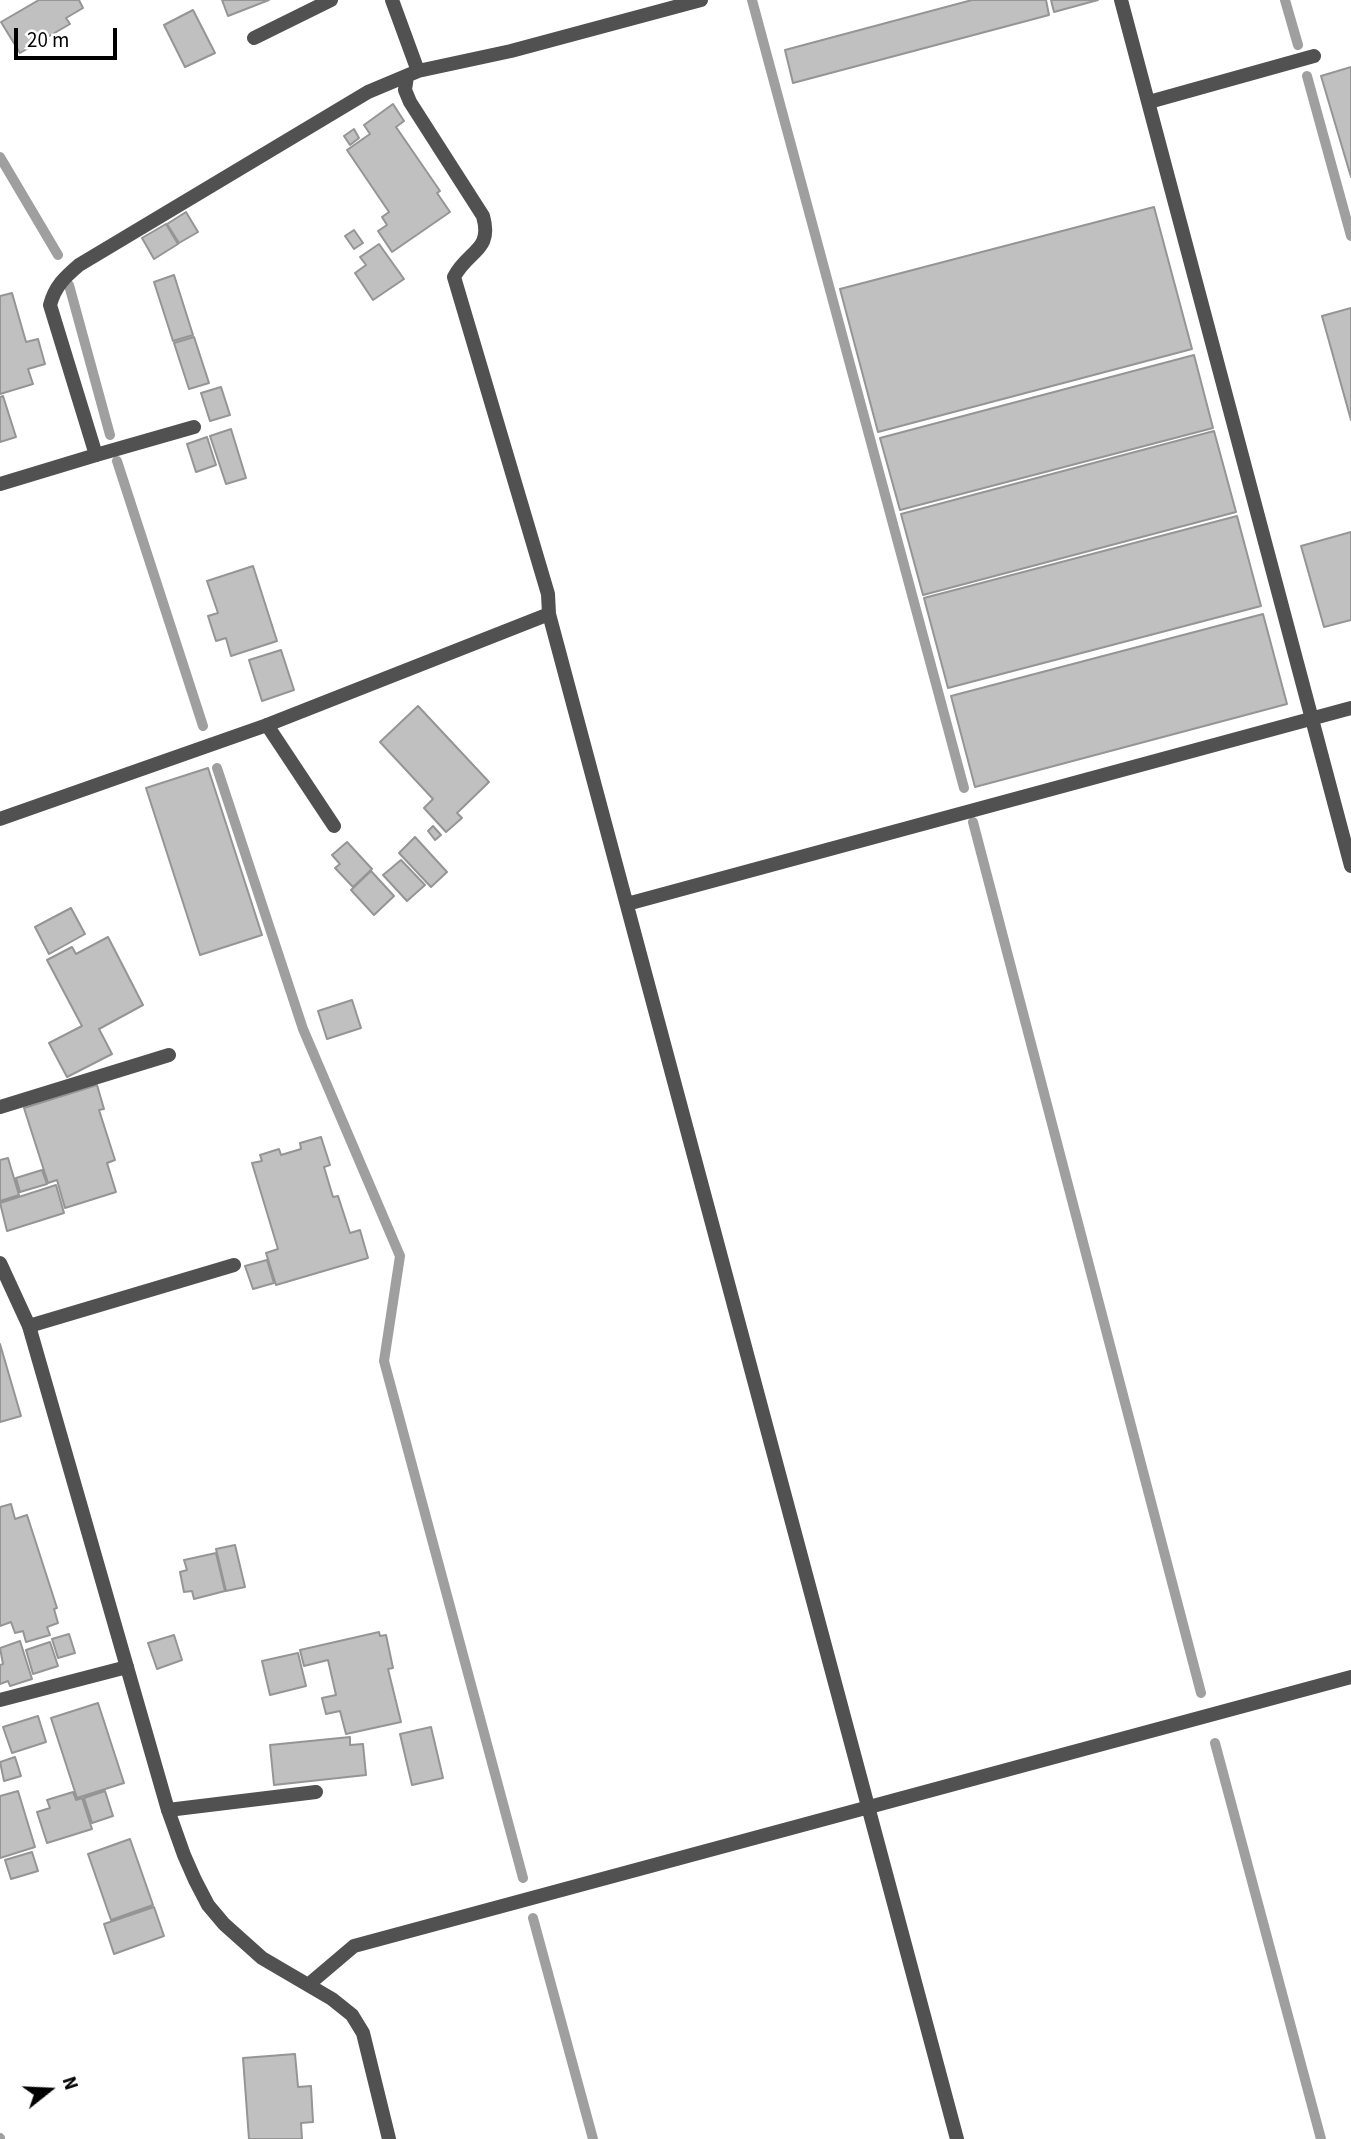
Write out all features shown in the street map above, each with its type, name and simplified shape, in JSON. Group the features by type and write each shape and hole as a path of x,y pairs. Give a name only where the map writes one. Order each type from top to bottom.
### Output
{"street":[{"path":"254,38 331,0"},
{"path":"392,0 412,73 405,90 483,216 487,231 482,245 460,266 454,277 548,594 549,614 957,2139"},
{"path":"96,455 50,305 54,291 79,265 368,92 412,73 511,51 701,0"},
{"path":"1121,0 1351,866"},
{"path":"1149,103 1314,56"},
{"path":"0,484 194,428"},
{"path":"0,819 267,725 549,614"},
{"path":"627,904 1351,708"},
{"path":"267,725 334,826"},
{"path":"0,1107 169,1055"},
{"path":"0,1263 29,1326 168,1810 195,1880 208,1905 224,1924 262,1958 352,2015 363,2033 389,2139"},
{"path":"29,1326 234,1265"},
{"path":"0,1700 127,1667"},
{"path":"308,1985 354,1946 1351,1677"},
{"path":"168,1810 316,1792"}],"building":[{"path":"39,0 79,0 83,8 66,18 70,24 20,53 1,22"},
{"path":"222,0 269,0 228,16"},
{"path":"972,0 1046,0 1049,15 793,83 785,50"},
{"path":"1051,0 1098,0 1054,12"},
{"path":"193,10 215,53 185,67 164,25"},
{"path":"1351,67 1351,177 1321,76"},
{"path":"393,104 404,121 396,127 440,191 437,193 450,212 392,252 378,231 387,225 382,217 389,212 347,150 370,134 364,125"},
{"path":"354,129 359,138 350,145 344,136"},
{"path":"1154,207 1192,349 878,432 840,289"},
{"path":"186,212 198,232 179,243 167,224"},
{"path":"166,224 178,244 154,259 142,238"},
{"path":"354,230 363,243 354,249 345,236"},
{"path":"379,244 404,279 373,300 355,273 366,265 360,257"},
{"path":"174,275 193,335 173,341 154,282"},
{"path":"12,293 26,342 38,339 45,364 28,369 33,384 0,394 0,296"},
{"path":"1351,308 1351,420 1322,316"},
{"path":"194,337 209,383 189,389 174,343"},
{"path":"1194,355 1213,428 900,510 880,438"},
{"path":"221,387 230,415 210,421 201,393"},
{"path":"3,396 16,437 0,442 0,397"},
{"path":"231,429 246,478 226,484 210,436"},
{"path":"1214,431 1236,512 923,595 901,514"},
{"path":"207,437 216,465 196,472 187,444"},
{"path":"1237,516 1261,606 948,688 924,598"},
{"path":"1351,532 1351,620 1324,627 1301,546"},
{"path":"253,566 277,641 231,656 226,638 216,641 208,616 218,613 207,581"},
{"path":"1263,614 1287,704 975,787 951,696"},
{"path":"281,650 294,690 262,701 249,660"},
{"path":"418,706 489,782 457,813 462,818 446,832 424,808 433,799 380,742"},
{"path":"208,768 262,935 200,955 146,788"},
{"path":"433,826 441,835 435,840 428,831"},
{"path":"415,837 447,872 431,887 399,853"},
{"path":"347,842 372,869 353,887 335,868 340,864 332,855"},
{"path":"401,860 425,885 407,901 383,875"},
{"path":"371,871 394,896 374,915 351,890"},
{"path":"71,908 85,934 49,954 35,927"},
{"path":"108,937 143,1005 99,1029 112,1054 67,1077 49,1043 82,1026 47,960 72,947 76,954"},
{"path":"352,1000 361,1028 327,1039 318,1011"},
{"path":"97,1085 104,1109 99,1110 115,1160 107,1163 116,1192 65,1208 57,1180 48,1183 24,1108"},
{"path":"321,1137 330,1165 324,1167 333,1197 338,1196 350,1233 360,1230 368,1258 276,1285 266,1253 278,1249 252,1163 262,1161 260,1155 279,1149 281,1155 301,1149 300,1143"},
{"path":"8,1158 19,1195 0,1201 0,1160"},
{"path":"42,1170 47,1184 20,1192 16,1178"},
{"path":"56,1185 64,1213 7,1231 0,1203"},
{"path":"267,1260 274,1283 253,1289 245,1266"},
{"path":"0,1344 21,1416 0,1422"},
{"path":"11,1504 15,1519 27,1515 57,1608 54,1609 58,1623 47,1627 50,1635 26,1642 23,1631 15,1633 11,1622 0,1626 0,1507"},
{"path":"235,1545 245,1587 226,1591 216,1549"},
{"path":"216,1553 225,1591 194,1599 192,1591 184,1592 180,1572 187,1570 184,1560"},
{"path":"379,1632 380,1636 386,1635 393,1668 388,1669 401,1722 346,1734 340,1711 326,1714 322,1698 336,1695 328,1660 304,1666 300,1650"},
{"path":"69,1634 75,1653 58,1658 52,1639"},
{"path":"174,1635 182,1660 157,1669 148,1643"},
{"path":"20,1641 32,1679 10,1686 8,1681 0,1684 0,1665 3,1664 0,1648"},
{"path":"50,1642 58,1666 33,1674 26,1650"},
{"path":"298,1653 306,1686 270,1695 262,1661"},
{"path":"98,1703 124,1783 77,1798 51,1718"},
{"path":"38,1716 46,1742 12,1753 3,1727"},
{"path":"431,1727 443,1778 412,1785 400,1734"},
{"path":"350,1737 350,1745 363,1744 366,1775 274,1785 270,1745"},
{"path":"15,1757 21,1776 4,1781 0,1762"},
{"path":"18,1791 35,1847 0,1858 0,1796"},
{"path":"105,1791 113,1816 92,1823 84,1798"},
{"path":"73,1792 76,1800 82,1798 92,1829 47,1843 37,1812 50,1808 47,1800"},
{"path":"130,1839 153,1905 111,1920 88,1854"},
{"path":"32,1852 38,1871 11,1879 5,1860"},
{"path":"154,1907 164,1936 114,1954 104,1924"},
{"path":"295,2054 298,2087 311,2086 313,2122 301,2123 302,2139 249,2139 243,2058"}],"waterway":[{"path":"752,0 964,788"},
{"path":"1285,0 1298,45"},
{"path":"1307,76 1351,236"},
{"path":"0,157 58,255"},
{"path":"69,285 110,435"},
{"path":"117,461 203,726"},
{"path":"217,768 303,1029 400,1256 384,1361 523,1878"},
{"path":"973,822 1201,1693"},
{"path":"1215,1743 1321,2139"},
{"path":"533,1918 593,2139"}]}
